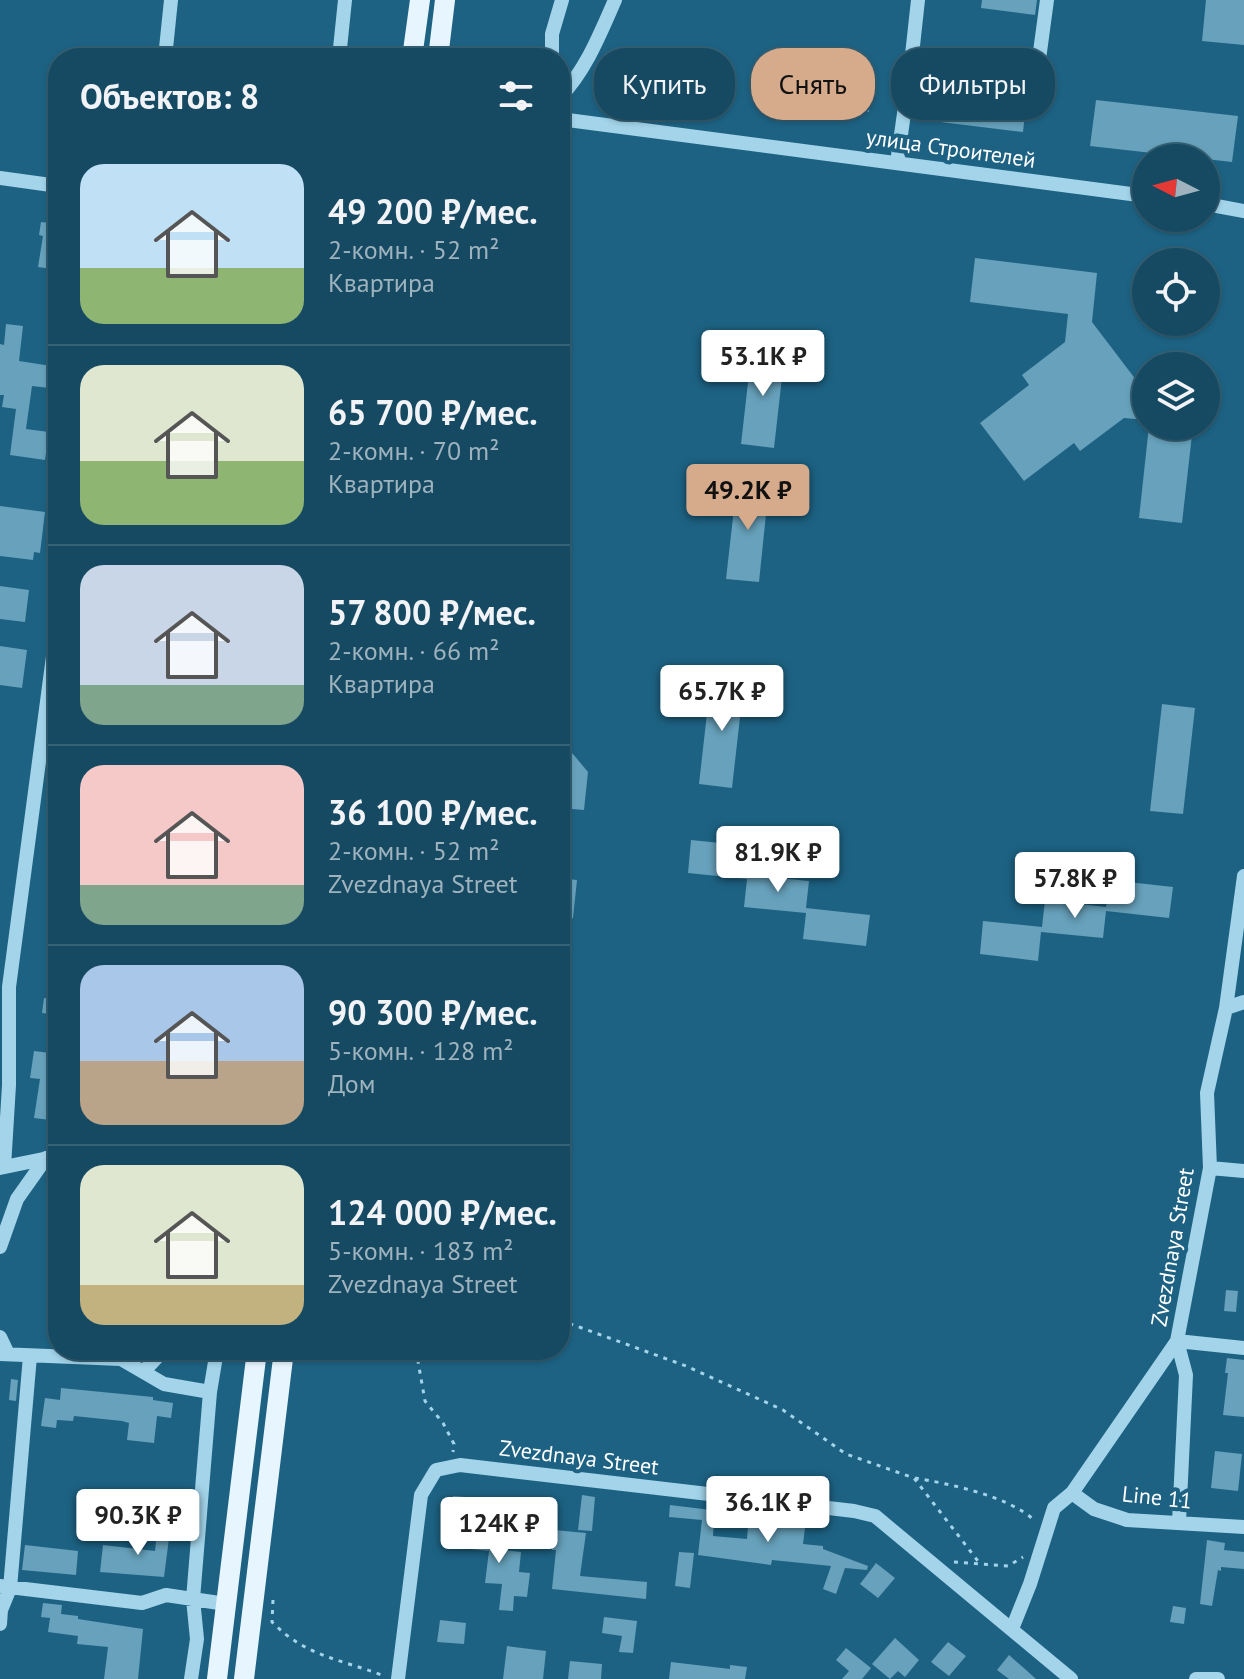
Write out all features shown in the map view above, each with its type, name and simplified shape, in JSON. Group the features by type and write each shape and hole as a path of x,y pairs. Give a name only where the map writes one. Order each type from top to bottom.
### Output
{"main road":[{"path":"413,48 420,0"},
{"path":"439,48 445,0"},
{"path":"217,1679 256,1360"},
{"path":"244,1679 283,1360"}],"street":[{"path":"166,48 171,0"},
{"path":"340,48 345,0"},
{"path":"552,48 552,34 562,0"},
{"path":"570,85 596,44 615,0"},
{"path":"913,48 918,0"},
{"path":"1041,48 1047,0"},
{"name":"улица Строителей","path":"570,120 1132,194"},
{"path":"897,163 903,120"},
{"path":"0,178 48,185"},
{"path":"1220,206 1242,210"},
{"path":"48,694 9,987 9,1085 2,1167 48,1158"},
{"name":"Zvezdnaya Street","path":"1012,1629 1054,1508 1072,1493 1177,1341 1210,1168 1207,1093 1226,1008 1244,876"},
{"path":"1226,1008 1244,1002"},
{"path":"0,1247 17,1199 48,1162"},
{"path":"1210,1168 1244,1171"},
{"path":"0,1337 4,1354 48,1357"},
{"path":"1179,1522 1186,1375 1177,1341 1244,1348"},
{"path":"0,1624 30,1356"},
{"path":"123,1360 164,1384 210,1392"},
{"path":"144,1371 154,1360"},
{"path":"191,1679 197,1639 193,1599 215,1360"},
{"name":"Zvezdnaya Street","path":"443,1469 460,1465 854,1511 875,1516 1071,1679"},
{"path":"398,1679 421,1495 443,1469"},
{"name":"Line 11","path":"1072,1493 1094,1509 1127,1520 1244,1527"},
{"path":"5,1587 142,1603 166,1595 226,1604"},
{"path":"1196,1679 1218,1679"}],"path":[{"path":"570,1324 686,1366 783,1410 846,1454 914,1478 975,1493 1023,1510 1037,1522 1049,1524"},
{"path":"418,1360 425,1401 443,1423 454,1444 443,1469"},
{"path":"914,1478 981,1565"},
{"path":"926,1557 1008,1566 1042,1547"},
{"path":"256,1577 273,1589 272,1622 289,1640 308,1651 349,1662 391,1679"}],"building":[{"path":"982,0 1037,0 1035,15 981,8"},
{"path":"1206,0 1244,0 1244,45 1202,41"},
{"path":"1096,100 1238,116 1232,162 1220,161 1220,144 1132,144 1132,151 1090,146"},
{"path":"924,120 1024,120 1023,132"},
{"path":"41,222 48,223 48,268 38,267 43,236 39,235"},
{"path":"975,258 1097,273 1092,322 1132,375 1132,419 1124,418 1080,451 1074,443 1024,481 980,423 1029,385 1022,375 1065,342 1068,314 970,302"},
{"path":"6,324 23,326 19,361 48,365 48,388 32,386 26,429 48,432 45,460 10,455 16,409 2,407 0,344 4,345"},
{"path":"752,347 785,351 774,448 741,444"},
{"path":"1147,440 1191,440 1182,523 1139,518"},
{"path":"737,482 769,485 759,582 726,579"},
{"path":"0,506 45,512 40,553 34,552 33,560 0,556"},
{"path":"0,586 29,590 25,622 0,619"},
{"path":"0,646 27,650 22,688 0,685"},
{"path":"711,678 744,682 732,788 699,784"},
{"path":"1162,704 1195,708 1183,814 1150,811"},
{"path":"570,752 588,772 584,810 570,809"},
{"path":"691,840 750,846 747,875 809,881 806,908 870,915 866,946 803,939 806,913 744,907 747,879 688,873"},
{"path":"570,879 577,880 573,918 570,921"},
{"path":"1110,880 1173,887 1169,918 1106,911 1103,938 1041,932 1038,961 980,954 983,921 1042,927 1045,900 1106,907"},
{"path":"44,998 48,999 48,1014 42,1013"},
{"path":"34,1051 48,1053 48,1120 34,1118 40,1079 30,1078"},
{"path":"1226,1290 1238,1291 1236,1312 1224,1311"},
{"path":"1227,1358 1244,1360 1244,1417 1223,1415"},
{"path":"11,1379 18,1380 16,1401 9,1400"},
{"path":"61,1388 153,1397 153,1400 173,1403 171,1418 157,1416 154,1443 127,1440 129,1423 122,1421 74,1416 73,1421 57,1420 56,1428 41,1426 45,1398 60,1400"},
{"path":"1215,1451 1242,1454 1238,1491 1211,1488"},
{"path":"582,1495 595,1497 592,1531 578,1530"},
{"path":"453,1496 465,1497 463,1518 451,1517"},
{"path":"670,1505 711,1510 713,1536 747,1539 749,1514 806,1520 803,1544 823,1546 823,1549 868,1566 867,1570 845,1568 836,1594 823,1589 831,1566 772,1560 771,1565 698,1555 702,1520 669,1517"},
{"path":"158,1522 171,1523 164,1577 100,1572 103,1545 155,1551"},
{"path":"466,1522 492,1525 489,1548 521,1552 519,1572 530,1573 527,1597 514,1596 513,1611 499,1610 502,1584 485,1583 489,1551 463,1548"},
{"path":"554,1530 586,1533 580,1576 647,1582 646,1599 552,1589 556,1550 552,1550"},
{"path":"1207,1540 1225,1543 1224,1550 1244,1552 1244,1569 1221,1567 1221,1571 1218,1570 1212,1606 1200,1604"},
{"path":"25,1545 78,1551 76,1575 22,1570"},
{"path":"679,1552 694,1553 690,1588 675,1586"},
{"path":"876,1563 895,1578 878,1598 860,1584"},
{"path":"43,1603 62,1605 61,1614 78,1616 78,1619 143,1629 138,1679 104,1679 108,1647 77,1644 78,1636 48,1632 50,1618 41,1617"},
{"path":"1173,1606 1186,1608 1184,1624 1170,1622"},
{"path":"604,1617 637,1621 633,1653 619,1652 622,1636 602,1633"},
{"path":"440,1620 466,1623 464,1644 437,1642"},
{"path":"895,1638 919,1660 905,1677 898,1671 890,1679 872,1664"},
{"path":"948,1642 966,1656 949,1676 931,1662"},
{"path":"507,1646 546,1651 543,1679 503,1679"},
{"path":"846,1648 871,1668 862,1679 842,1679 849,1671 836,1660"},
{"path":"1009,1655 1036,1679 1009,1679 997,1670"},
{"path":"570,1661 602,1664 601,1679 568,1679"},
{"path":"671,1662 730,1669 730,1665 747,1667 745,1679 669,1679"}]}
